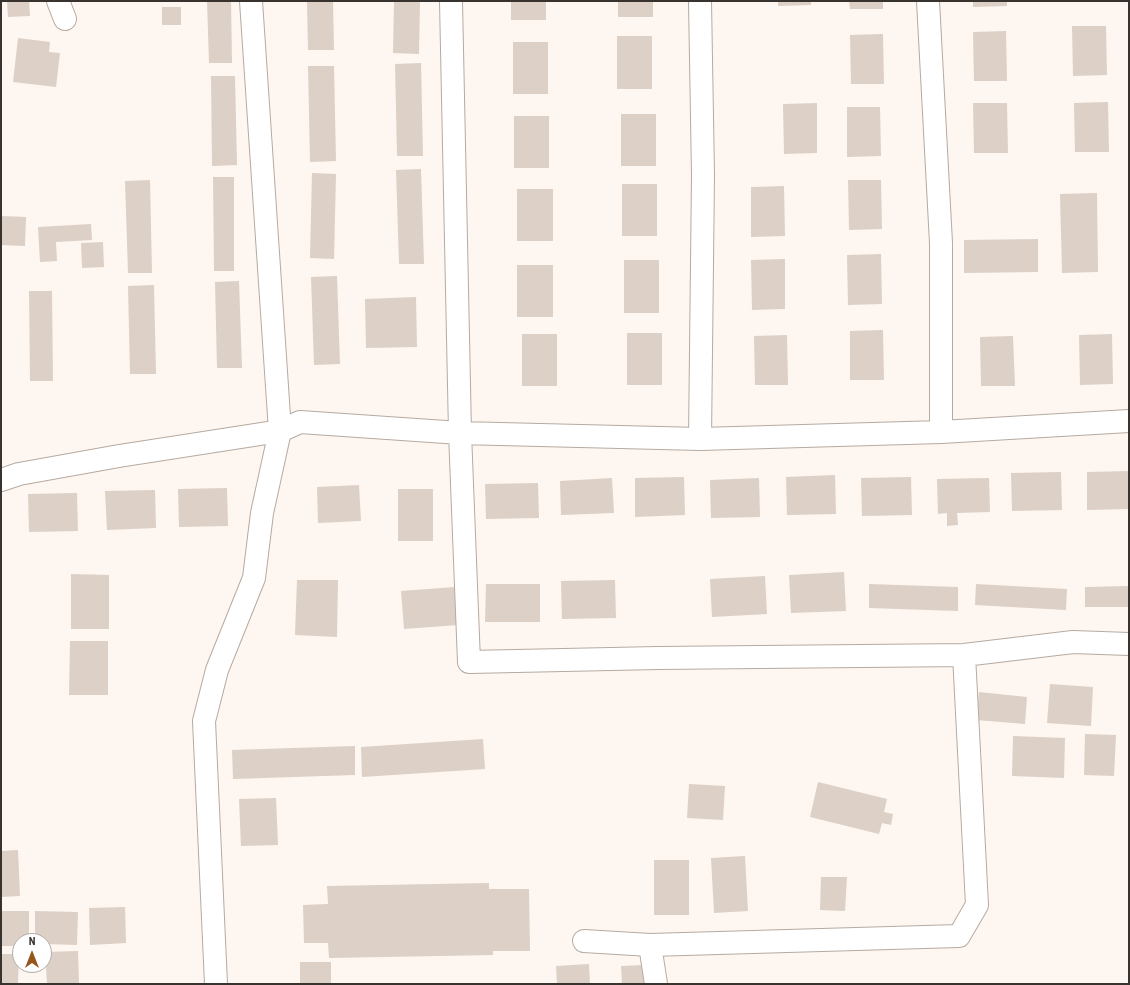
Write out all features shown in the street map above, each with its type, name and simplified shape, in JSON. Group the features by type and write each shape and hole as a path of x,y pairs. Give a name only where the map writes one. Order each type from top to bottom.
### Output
{"street":[{"path":"216,984 204,721 217,670 254,578 262,513 280,431 251,1"},
{"path":"451,1 460,433 469,662 650,658 964,655 1073,642 1129,644"},
{"path":"700,1 703,175 700,439"},
{"path":"928,1 942,243 941,432"},
{"path":"1,480 19,474 120,456 280,431 300,422 460,433 700,439 941,432 1129,421"},
{"path":"584,941 650,945 959,936 976,905 964,655"},
{"path":"650,945 656,984"}],"building":[{"path":"7,1 29,1 30,16 8,17"},
{"path":"207,1 231,1 232,63 209,63"},
{"path":"307,1 333,1 334,50 308,50"},
{"path":"394,1 420,1 419,54 393,53"},
{"path":"511,1 546,1 546,20 511,20"},
{"path":"618,1 653,1 653,17 618,17"},
{"path":"778,1 811,1 811,5 778,6"},
{"path":"849,1 883,1 883,9 850,9"},
{"path":"973,1 1007,1 1007,6 973,7"},
{"path":"162,7 181,7 181,25 162,25"},
{"path":"1072,26 1106,26 1107,75 1073,76"},
{"path":"1006,31 1007,81 974,81 973,32"},
{"path":"883,34 884,84 851,84 850,35"},
{"path":"617,36 652,36 652,89 617,89"},
{"path":"18,38 50,42 49,52 60,53 56,87 13,82"},
{"path":"513,42 548,42 548,94 513,94"},
{"path":"421,63 423,156 397,156 395,64"},
{"path":"308,66 334,66 336,161 310,162"},
{"path":"211,76 235,76 237,165 212,166"},
{"path":"1108,102 1109,152 1075,152 1074,103"},
{"path":"817,103 817,153 784,154 783,104"},
{"path":"973,103 1007,103 1008,153 974,153"},
{"path":"847,107 880,107 881,156 847,157"},
{"path":"621,114 656,114 656,166 621,166"},
{"path":"514,116 549,116 549,168 514,168"},
{"path":"421,169 424,264 399,264 396,170"},
{"path":"312,173 336,174 334,259 310,258"},
{"path":"213,177 234,177 234,271 214,271"},
{"path":"150,180 152,273 128,273 125,181"},
{"path":"848,180 881,180 882,229 849,230"},
{"path":"622,184 657,184 657,236 622,236"},
{"path":"784,186 785,236 751,237 751,187"},
{"path":"517,189 553,189 553,241 517,241"},
{"path":"1097,193 1098,272 1062,273 1060,194"},
{"path":"1,216 26,217 25,246 1,245"},
{"path":"91,224 92,240 56,242 57,261 40,262 38,227"},
{"path":"1038,239 1038,272 964,273 964,240"},
{"path":"103,242 104,267 82,268 81,243"},
{"path":"881,254 882,304 848,305 847,255"},
{"path":"785,259 785,309 752,310 751,260"},
{"path":"624,260 659,260 659,313 624,313"},
{"path":"517,265 553,265 553,317 517,317"},
{"path":"337,276 340,364 314,365 311,277"},
{"path":"239,281 242,368 217,368 215,282"},
{"path":"154,285 156,374 130,374 128,286"},
{"path":"29,291 52,291 53,381 30,381"},
{"path":"416,297 417,347 366,348 365,299"},
{"path":"883,330 884,380 850,380 850,331"},
{"path":"627,333 662,333 662,385 627,385"},
{"path":"522,334 557,334 557,386 522,386"},
{"path":"1112,334 1113,384 1080,385 1079,335"},
{"path":"787,335 788,385 755,385 754,336"},
{"path":"1013,336 1015,386 981,386 980,337"},
{"path":"1129,471 1129,509 1087,510 1087,472"},
{"path":"1061,472 1062,510 1012,511 1011,473"},
{"path":"835,475 836,514 787,515 786,477"},
{"path":"684,477 685,515 635,517 635,478"},
{"path":"911,477 912,515 862,516 861,478"},
{"path":"612,478 614,513 561,515 560,481"},
{"path":"759,478 760,517 711,518 710,480"},
{"path":"989,478 990,512 957,513 958,525 947,526 947,513 938,514 937,479"},
{"path":"538,483 539,518 486,519 485,484"},
{"path":"359,485 361,521 318,523 317,487"},
{"path":"227,488 228,526 179,527 178,489"},
{"path":"398,489 433,489 433,541 398,541"},
{"path":"155,490 156,528 107,530 105,491"},
{"path":"77,493 78,531 29,532 28,494"},
{"path":"844,572 846,611 791,613 789,575"},
{"path":"71,574 109,575 109,629 71,629"},
{"path":"765,576 767,614 712,617 710,579"},
{"path":"297,580 338,580 337,637 295,635"},
{"path":"615,580 616,618 562,619 561,581"},
{"path":"486,584 540,584 540,622 485,622"},
{"path":"869,584 958,587 958,611 869,608"},
{"path":"976,584 1067,589 1066,610 975,605"},
{"path":"1129,586 1129,607 1085,607 1085,587"},
{"path":"455,587 458,625 404,629 401,591"},
{"path":"70,641 108,641 108,695 69,695"},
{"path":"1050,684 1093,687 1091,726 1047,723"},
{"path":"979,692 1027,697 1025,724 976,720"},
{"path":"1085,734 1116,735 1114,776 1084,775"},
{"path":"1013,736 1065,738 1064,778 1012,776"},
{"path":"483,739 485,769 362,777 361,747"},
{"path":"355,746 355,775 233,779 232,750"},
{"path":"818,782 887,799 884,812 893,814 891,825 882,823 879,834 810,817"},
{"path":"689,784 725,786 723,820 687,818"},
{"path":"276,798 278,845 241,846 239,799"},
{"path":"18,850 20,896 1,897 1,851"},
{"path":"745,856 748,911 714,913 711,858"},
{"path":"654,860 689,860 689,915 654,915"},
{"path":"821,877 847,877 845,911 820,910"},
{"path":"489,883 489,889 529,889 530,951 493,951 493,955 329,958 328,943 304,943 303,905 328,904 327,886"},
{"path":"125,907 126,943 90,945 89,908"},
{"path":"1,911 29,911 29,933 12,933 12,946 1,946"},
{"path":"35,911 78,912 77,945 52,944 52,933 35,933"},
{"path":"78,951 79,984 47,984 46,973 52,973 52,952"},
{"path":"1,954 12,954 12,973 18,973 18,984 1,984"},
{"path":"300,962 331,962 331,984 300,984"},
{"path":"589,964 590,984 557,984 556,966"},
{"path":"643,965 644,984 622,984 621,966"}]}
